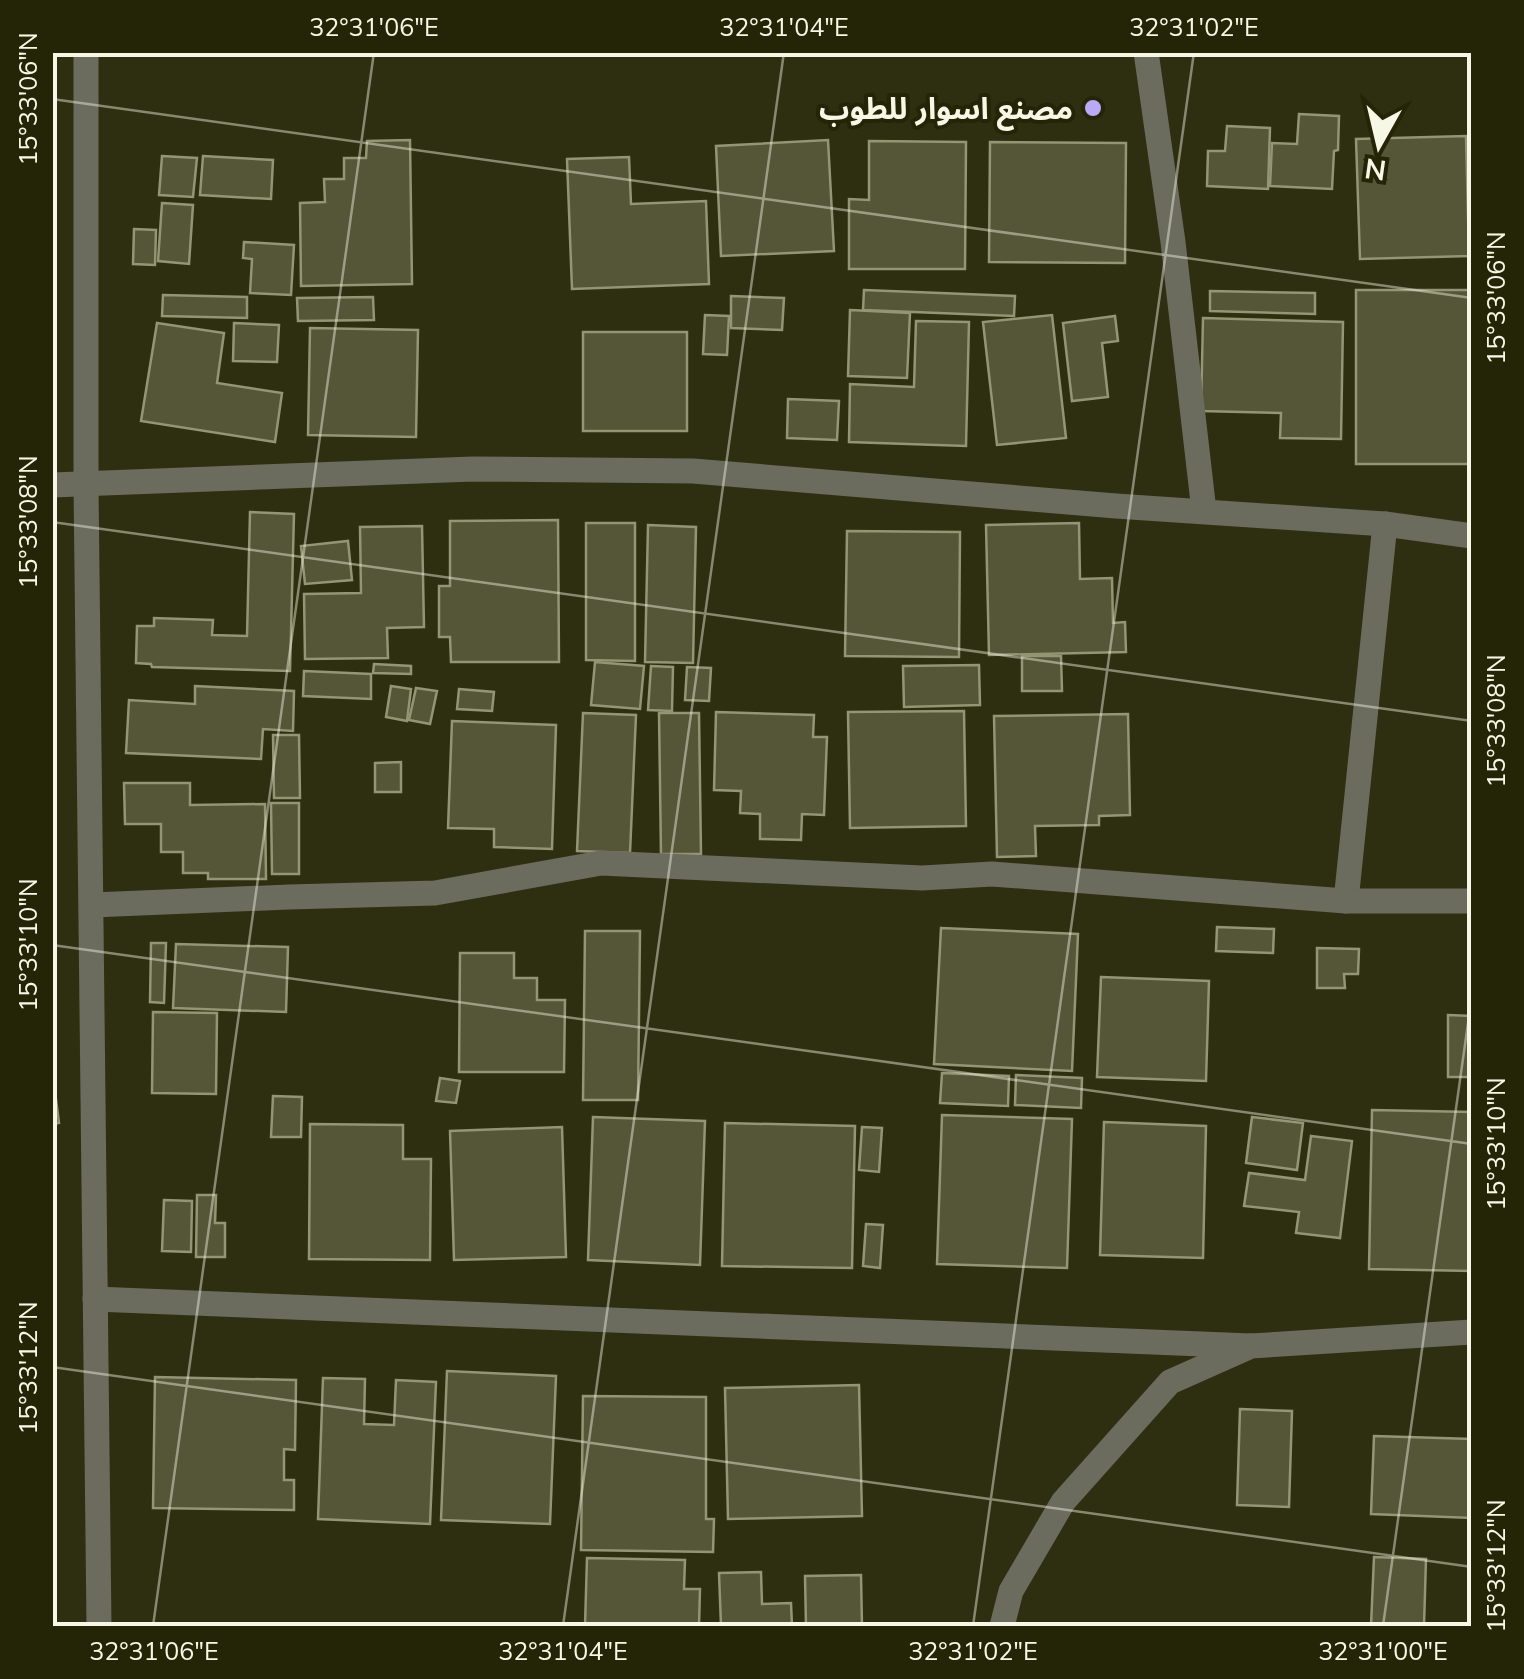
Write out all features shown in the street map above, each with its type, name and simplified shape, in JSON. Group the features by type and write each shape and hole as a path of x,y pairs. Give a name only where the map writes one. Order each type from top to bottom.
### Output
{"street":[{"path":"86,52 86,484 99,1626"},
{"path":"1146,52 1174,242 1204,511"},
{"path":"52,485 473,469 693,471 1385,524 1472,536"},
{"path":"1346,901 1385,524"},
{"path":"92,905 435,894 601,863 922,878 992,874 1346,901 1472,901"},
{"path":"96,1299 1252,1346 1472,1332"},
{"path":"1002,1626 1011,1591 1063,1502 1086,1476 1170,1382 1252,1346"}],"building":[{"path":"1299,114 1339,116 1332,189 1270,186 1272,143 1297,144"},
{"path":"1227,126 1270,128 1268,189 1207,186 1208,151 1225,151"},
{"path":"1466,136 1469,256 1360,259 1356,139"},
{"path":"410,140 412,284 301,286 300,203 325,202 324,179 344,179 344,158 366,158 367,141"},
{"path":"828,140 834,251 721,256 716,146"},
{"path":"869,141 966,142 965,269 849,269 849,199 869,200"},
{"path":"990,142 1126,143 1125,263 989,262"},
{"path":"162,156 197,158 193,197 159,195"},
{"path":"203,156 273,160 271,199 200,195"},
{"path":"629,157 631,204 706,201 709,284 572,289 567,159"},
{"path":"162,203 193,205 189,264 158,261"},
{"path":"134,229 156,230 155,265 133,264"},
{"path":"244,242 294,245 291,295 250,293 252,259 243,258"},
{"path":"864,290 1015,296 1014,316 863,310"},
{"path":"1356,290 1472,290 1472,464 1356,464"},
{"path":"1210,291 1315,293 1315,314 1210,311"},
{"path":"163,295 247,297 247,318 162,316"},
{"path":"731,296 784,298 782,330 731,328"},
{"path":"373,297 374,320 298,321 297,298"},
{"path":"850,310 910,313 907,378 848,376"},
{"path":"705,315 729,316 727,355 703,354"},
{"path":"1052,315 1066,438 997,445 983,322"},
{"path":"1115,316 1118,341 1102,343 1108,397 1072,401 1063,323"},
{"path":"1203,318 1343,322 1341,439 1280,438 1281,413 1201,411"},
{"path":"916,321 969,322 966,446 849,442 850,384 914,387"},
{"path":"157,323 224,333 217,383 282,393 275,442 141,421"},
{"path":"234,323 279,325 277,362 233,361"},
{"path":"310,328 418,330 416,437 308,435"},
{"path":"583,332 687,332 687,431 583,431"},
{"path":"788,399 839,401 837,440 787,438"},
{"path":"250,512 294,514 290,671 152,667 136,663 137,626 154,626 154,618 213,620 212,635 247,636"},
{"path":"558,520 559,662 451,662 450,637 439,637 439,586 450,586 450,521"},
{"path":"586,523 635,523 635,661 586,660"},
{"path":"1079,523 1080,579 1112,578 1113,623 1125,622 1126,652 989,655 986,525"},
{"path":"648,525 696,527 693,663 645,662"},
{"path":"422,526 424,627 387,628 388,658 305,659 304,594 361,593 360,527"},
{"path":"847,531 960,532 959,657 845,656"},
{"path":"348,541 352,580 305,584 301,546"},
{"path":"1022,656 1061,656 1062,691 1022,691"},
{"path":"595,662 644,666 640,709 591,705"},
{"path":"374,664 411,666 411,674 373,673"},
{"path":"979,665 980,705 904,707 903,666"},
{"path":"651,666 673,667 672,711 648,710"},
{"path":"687,667 711,668 709,701 685,700"},
{"path":"304,671 371,674 371,699 303,696"},
{"path":"195,686 294,691 293,731 263,729 261,759 126,753 129,700 195,704"},
{"path":"391,686 411,689 407,721 386,717"},
{"path":"416,688 437,691 430,724 409,720"},
{"path":"459,689 494,692 492,711 457,709"},
{"path":"964,711 966,826 850,828 848,712"},
{"path":"716,712 814,715 813,737 827,737 824,815 802,814 801,840 760,839 760,814 740,813 741,791 714,790"},
{"path":"583,713 636,715 630,853 577,851"},
{"path":"659,713 699,713 701,854 661,854"},
{"path":"1128,714 1130,815 1099,816 1099,825 1035,826 1036,856 997,857 994,716"},
{"path":"452,721 556,725 552,849 494,847 494,829 448,828"},
{"path":"273,735 299,735 300,798 274,798"},
{"path":"401,762 401,792 375,792 375,763"},
{"path":"124,783 190,783 190,805 265,804 266,879 208,879 208,873 183,873 183,852 161,852 161,824 125,824"},
{"path":"271,803 299,803 299,874 272,874"},
{"path":"1217,927 1274,929 1273,953 1216,951"},
{"path":"941,928 1078,934 1072,1071 934,1064"},
{"path":"585,931 640,931 638,1100 583,1100"},
{"path":"151,943 166,943 164,1003 150,1002"},
{"path":"176,944 288,947 286,1012 173,1008"},
{"path":"1317,948 1359,949 1358,974 1344,974 1345,988 1317,988"},
{"path":"460,953 514,953 514,978 537,978 537,1000 565,1000 564,1072 459,1072"},
{"path":"1101,977 1209,981 1206,1081 1097,1077"},
{"path":"153,1012 217,1013 216,1094 152,1093"},
{"path":"1448,1015 1472,1016 1472,1077 1448,1077"},
{"path":"52,1068 59,1123 52,1124"},
{"path":"942,1073 1009,1076 1008,1106 940,1103"},
{"path":"1016,1075 1082,1078 1081,1108 1015,1105"},
{"path":"440,1078 460,1081 456,1103 436,1101"},
{"path":"273,1096 302,1097 301,1137 271,1137"},
{"path":"1372,1110 1472,1112 1472,1271 1369,1269"},
{"path":"942,1115 1072,1119 1067,1268 937,1264"},
{"path":"593,1117 705,1121 700,1265 588,1260"},
{"path":"1252,1117 1303,1123 1297,1170 1246,1163"},
{"path":"1104,1122 1206,1126 1203,1258 1100,1255"},
{"path":"725,1123 855,1126 852,1268 722,1266"},
{"path":"310,1124 403,1125 403,1159 431,1159 430,1260 309,1259"},
{"path":"562,1127 566,1257 454,1260 450,1131"},
{"path":"862,1127 882,1128 879,1172 859,1170"},
{"path":"1311,1136 1352,1141 1340,1238 1296,1233 1299,1212 1244,1206 1249,1173 1305,1180"},
{"path":"197,1195 216,1195 215,1223 225,1223 225,1257 196,1257"},
{"path":"164,1200 192,1201 191,1252 162,1251"},
{"path":"866,1224 883,1225 880,1268 863,1266"},
{"path":"447,1371 556,1376 550,1524 441,1520"},
{"path":"155,1377 296,1380 295,1450 284,1449 284,1480 294,1480 294,1510 153,1508"},
{"path":"323,1378 365,1379 364,1424 394,1425 396,1380 436,1382 430,1524 318,1519"},
{"path":"859,1385 862,1516 728,1519 725,1388"},
{"path":"583,1396 706,1397 706,1519 714,1519 713,1552 581,1550"},
{"path":"1240,1409 1292,1411 1289,1507 1237,1505"},
{"path":"1374,1436 1472,1439 1472,1518 1371,1514"},
{"path":"1374,1557 1426,1559 1424,1626 1371,1626"},
{"path":"587,1558 685,1560 684,1589 700,1589 699,1626 585,1626"},
{"path":"761,1572 762,1604 791,1603 792,1626 721,1626 719,1573"},
{"path":"861,1575 862,1626 806,1626 805,1576"}],"place":[{"name":"مصنع اسوار للطوب","path":"1093,108"}]}
